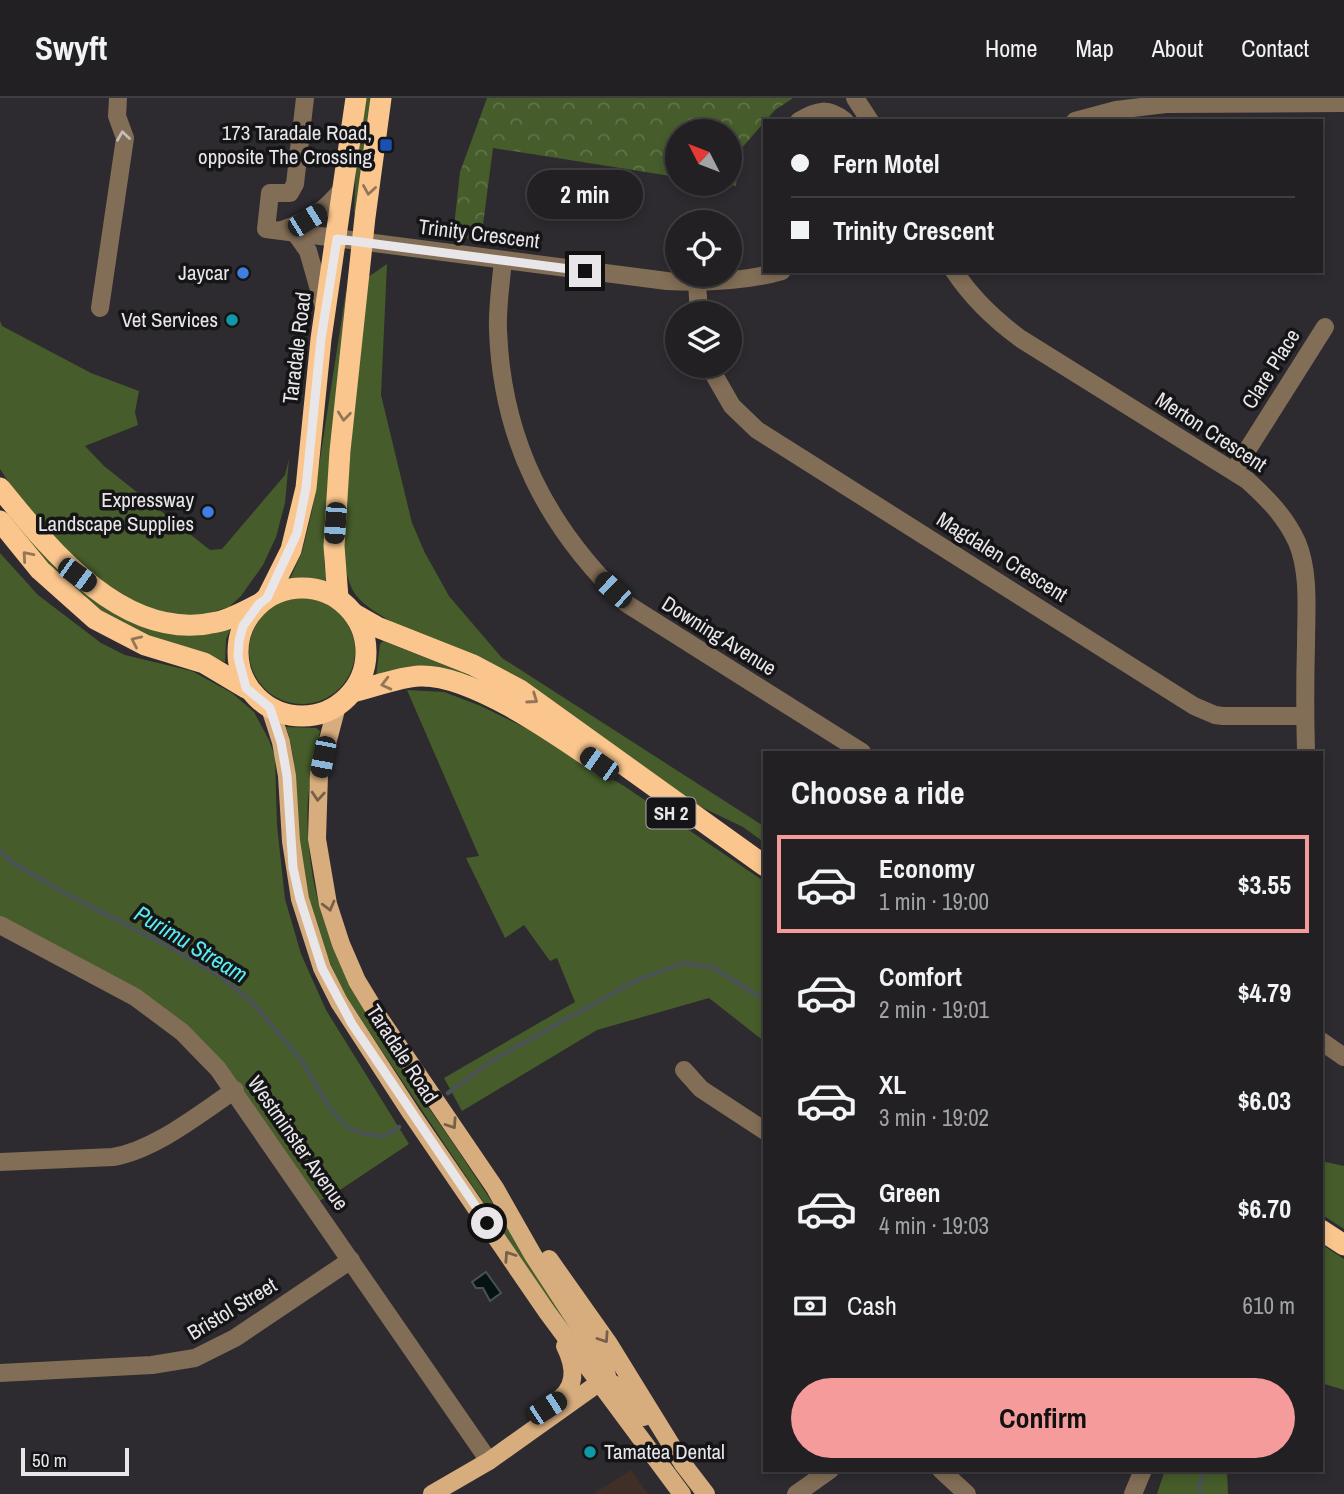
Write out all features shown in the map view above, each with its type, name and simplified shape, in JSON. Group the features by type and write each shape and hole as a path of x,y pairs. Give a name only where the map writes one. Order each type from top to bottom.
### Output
{"highway":[{"name":"Taradale Road","path":"263,601 291,550 302,508 325,314 356,98"},
{"path":"338,598 334,546 340,451 381,98"},
{"name":"SH 2","path":"0,488 70,569 125,607 161,621 197,625 235,617 290,589 317,589 338,598 354,614 377,627 473,665 520,690 763,865"},
{"name":"SH 2","path":"0,521 40,570 95,619 145,645 204,663 246,688 270,708 304,716 325,712 345,699 420,676 452,681 484,694 578,749 763,876"},
{"path":"246,688 238,657 239,641 243,626 263,601"},
{"path":"345,699 361,678 366,663 363,631 354,614"},
{"path":"1323,1231 1344,1245"},
{"path":"1323,1241 1344,1255"}],"main road":[{"name":"Taradale Road","path":"345,699 321,766 317,816 319,858 337,934 357,981 380,1019 505,1204 533,1255 604,1364 605,1384"},
{"name":"Taradale Road","path":"270,708 285,765 290,841 300,899 322,968 352,1024 548,1312 605,1384 682,1494"},
{"name":"Taradale Road","path":"505,1204 521,1221 596,1325 683,1464"},
{"path":"513,1445 527,1424 562,1399 573,1382 572,1361 548,1312"},
{"name":"Taradale Road","path":"605,1384 622,1391 706,1494"},
{"path":"432,1494 535,1430 557,1425 605,1384"}],"street":[{"path":"100,309 125,138 117,116 118,98"},
{"path":"305,98 293,190 284,195 270,193 266,229 287,232 309,251 325,314"},
{"path":"855,98 869,119"},
{"path":"1082,119 1116,110 1166,104 1336,101"},
{"path":"802,119 815,111 823,110 831,111 842,119"},
{"path":"287,232 324,210 343,188"},
{"name":"Trinity Crescent","path":"287,232 665,281"},
{"name":"Downing Avenue","path":"503,260 498,327 505,394 526,466 548,509 571,544 598,577 627,604 860,751"},
{"name":"Trinity Crescent","path":"742,280 773,273"},
{"name":"Merton Crescent","path":"955,273 987,312 1021,340 1234,471 1273,503 1297,542 1303,562 1306,611 1306,751"},
{"name":"Clare Place","path":"1234,471 1325,327"},
{"name":"Magdalen Crescent","path":"716,378 733,406 757,430 1194,706 1215,715 1305,716"},
{"name":"Westminster Avenue","path":"0,925 36,946 99,976 146,1005 199,1048 234,1090 489,1461"},
{"path":"1323,1042 1344,1057"},
{"path":"684,1070 701,1088 763,1130"},
{"path":"0,1162 131,1154 148,1146 234,1090"},
{"path":"0,1150 31,1160"},
{"name":"Bristol Street","path":"0,1373 152,1365 195,1359 235,1338 351,1260"},
{"path":"796,1494 828,1472"},
{"path":"943,1472 967,1494"},
{"path":"1133,1494 1142,1472"}],"shaded area":[{"path":"486,1272 501,1293 490,1301 483,1288 476,1288 472,1282"},
{"path":"631,1470 648,1494 593,1494"}],"green space":[{"path":"365,98 372,98 358,214 354,213 356,165"},
{"path":"487,98 793,98 767,119 763,119 763,124 742,148 742,119 665,119 665,175 493,148 481,240 453,236 460,172"},
{"path":"387,264 381,395 412,523 449,596 502,658 763,826 763,842 743,827 695,804 390,621 367,606 354,592 347,575 343,548 364,280"},
{"path":"346,291 350,291 328,495 324,562 327,582 290,579 302,552 312,511"},
{"path":"0,321 2,326 91,373 139,391 135,412 138,425 85,446 104,466 210,550 222,549 285,475 289,459 285,503 276,537 263,565 241,596 229,607 206,614 166,616 134,601 107,585 63,551 26,508 0,469"},
{"path":"0,498 52,561 189,634 212,634 232,626 226,639 225,662 149,637 96,608 76,593 42,558"},
{"path":"0,553 38,595 101,643 125,655 192,671 232,693 254,712 269,740 275,757 277,825 285,899 301,954 326,1010 409,1144 340,1190 313,1204 187,1033 0,921"},
{"path":"302,598 322,602 339,614 351,631 355,651 351,671 339,688 322,700 302,704 282,700 265,688 253,671 249,651 253,631 265,614 282,602"},
{"path":"383,641 493,684 376,677 380,644"},
{"path":"407,690 444,692 481,706 532,731 624,786 763,881 763,1040 709,998 597,1030 462,1111 444,1078 575,1002 557,958 550,961 524,925 505,938 466,858 479,856"},
{"path":"286,727 316,728 320,731 308,795 307,819 313,878 322,916 352,987 391,1053 457,1149 592,1359 589,1360 344,994 327,956 308,896 297,834 293,753"},
{"path":"1323,1161 1344,1166 1344,1229 1323,1215"},
{"path":"1323,1245 1344,1259 1344,1390 1323,1384"},
{"path":"1164,1472 1227,1472 1228,1494 1157,1494"}],"waterway":[{"name":"Purimu Stream","path":"0,851 12,862 59,890 179,952 223,978 251,1001 302,1061 329,1107 346,1126 365,1134 384,1136 399,1127"},
{"name":"Purimu Stream","path":"448,1093 493,1060 633,982 682,963 712,967 763,999"},
{"name":"Purimu Stream","path":"1201,1494 1199,1485 1204,1472"}],"place":[{"name":"173 Taradale Road, opposite The Crossing","path":"386,145"},
{"name":"Jaycar","path":"243,273"},
{"name":"Vet Services","path":"232,320"},
{"name":"Expressway Landscape Supplies","path":"208,512"},
{"name":"Tamatea Dental","path":"590,1452"}],"route":[{"path":"487,1223 352,1024 322,968 293,868 287,776 281,742 270,708 246,688 238,657 239,641 243,626 252,612 267,598 280,574 297,533 306,488 321,339 337,239 585,271"}]}
